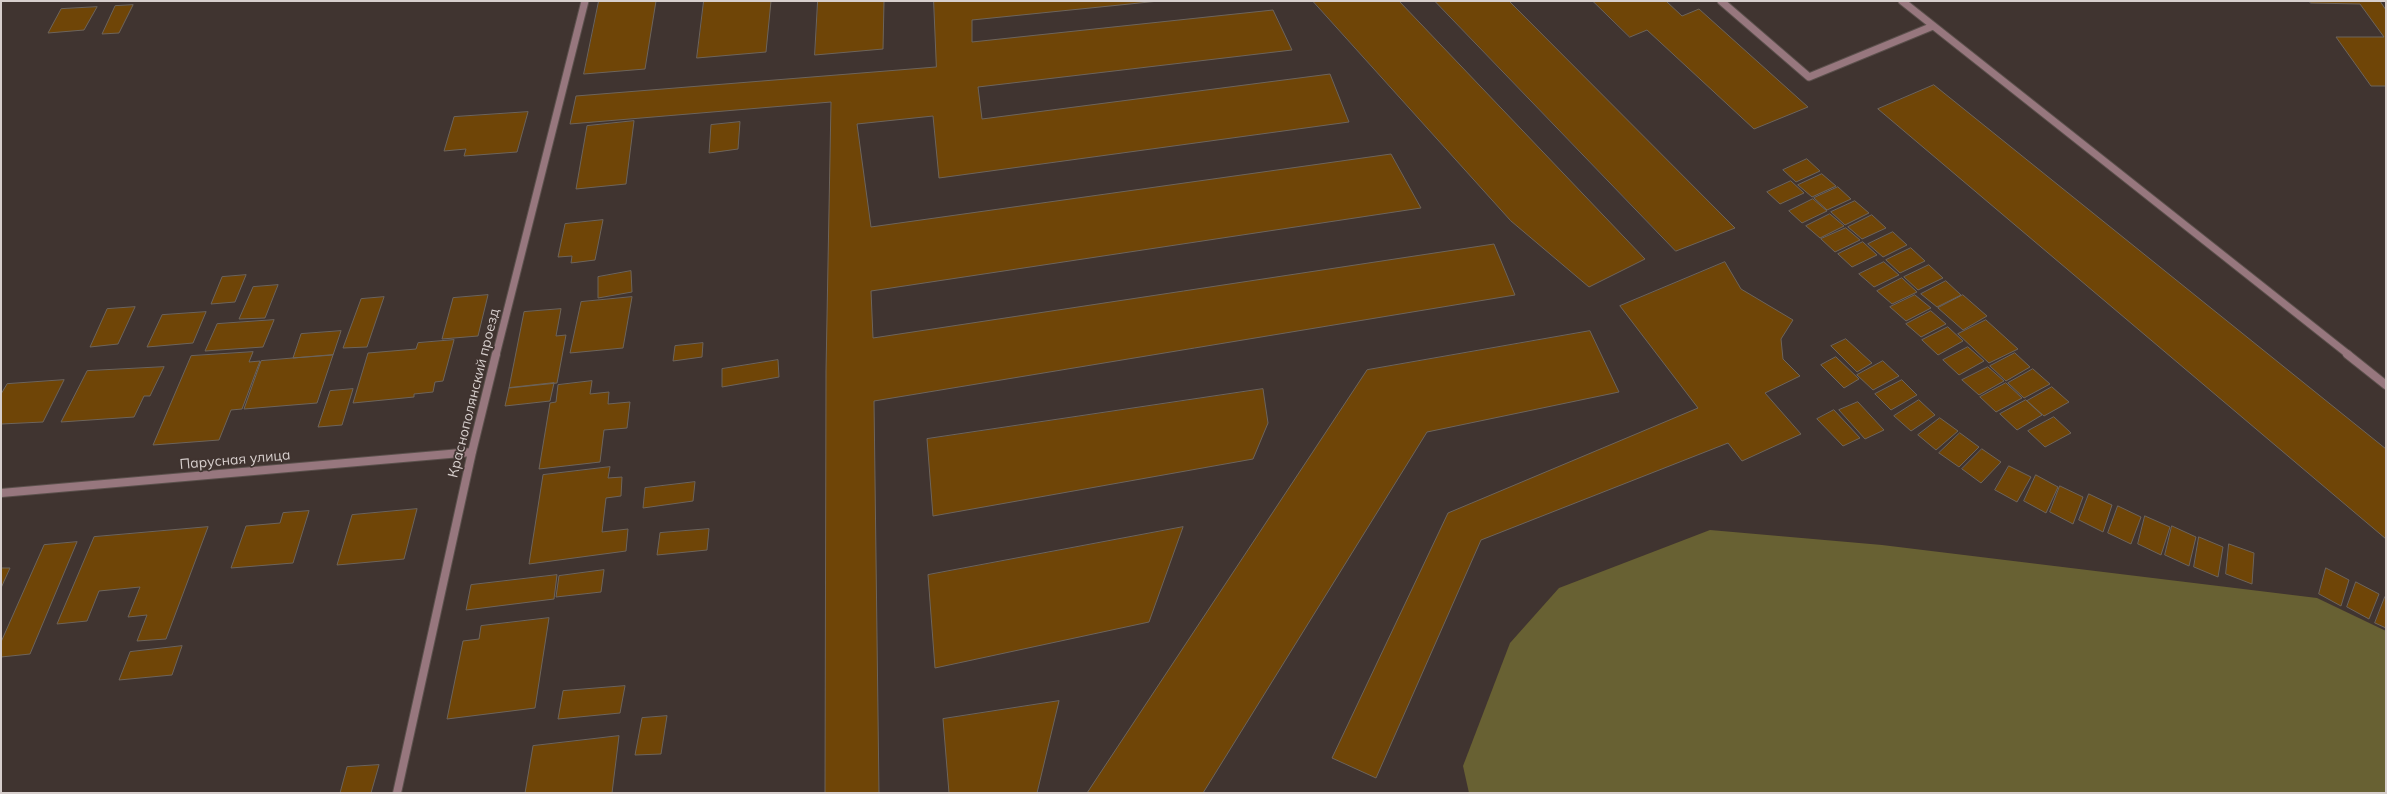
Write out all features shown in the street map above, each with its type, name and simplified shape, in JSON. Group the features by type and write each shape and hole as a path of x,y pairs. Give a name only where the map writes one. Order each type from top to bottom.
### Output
{"street":[{"name":"Краснополянский проезд","path":"397,793 472,452 585,1"},
{"path":"1720,1 1809,77 1933,26"},
{"path":"1902,1 2386,385"},
{"name":"Парусная улица","path":"1,493 472,452"}],"shaded area":[{"path":"1710,530 1882,545 2317,598 2386,631 2386,793 1469,793 1463,766 1510,643 1559,588"}],"building":[{"path":"599,1 656,1 645,69 584,74"},
{"path":"704,1 771,1 766,52 697,58"},
{"path":"818,1 884,1 883,49 815,55"},
{"path":"934,1 1159,1 972,20 972,42 1273,10 1292,50 978,87 982,119 1330,74 1349,122 939,178 933,116 857,124 871,227 1391,154 1421,208 871,291 873,338 1494,244 1515,295 874,401 879,793 825,793 826,371 831,102 570,124 576,96 936,67"},
{"path":"1313,1 1399,1 1645,259 1589,287 1511,221"},
{"path":"1435,1 1509,1 1735,228 1676,251"},
{"path":"1593,1 1666,1 1682,16 1699,9 1808,107 1754,129 1647,30 1630,37"},
{"path":"2309,1 2380,1 2386,10 2386,86 2371,86 2336,37 2384,37 2360,4 2311,3"},
{"path":"133,5 119,33 102,34 115,6"},
{"path":"97,7 84,30 48,33 61,9"},
{"path":"1934,85 2386,449 2386,539 1878,109"},
{"path":"528,112 517,152 464,156 466,149 444,151 454,117"},
{"path":"634,121 626,184 576,189 587,126"},
{"path":"740,122 738,149 709,153 711,125"},
{"path":"1807,159 1820,171 1796,182 1783,170"},
{"path":"1822,174 1836,186 1812,197 1798,185"},
{"path":"1791,181 1804,193 1780,204 1767,192"},
{"path":"1838,187 1851,199 1827,210 1814,198"},
{"path":"1813,199 1827,211 1802,223 1789,211"},
{"path":"1855,201 1869,213 1845,225 1831,212"},
{"path":"1830,214 1844,226 1820,238 1806,226"},
{"path":"1872,215 1886,228 1862,239 1848,227"},
{"path":"603,220 595,260 571,263 572,256 558,257 565,224"},
{"path":"1846,228 1860,240 1835,252 1821,239"},
{"path":"1893,232 1907,245 1883,257 1868,244"},
{"path":"1863,242 1877,255 1852,267 1838,254"},
{"path":"1911,248 1925,261 1900,273 1886,260"},
{"path":"1725,262 1741,289 1793,320 1781,339 1783,359 1800,376 1765,393 1801,434 1742,461 1728,443 1481,540 1376,778 1332,758 1448,513 1698,408 1620,306"},
{"path":"1884,262 1899,275 1874,287 1859,274"},
{"path":"1929,265 1943,278 1918,290 1904,277"},
{"path":"631,271 632,292 598,298 598,277"},
{"path":"246,275 235,302 211,304 222,277"},
{"path":"1902,278 1917,292 1892,304 1877,291"},
{"path":"1946,281 1961,295 1937,307 1921,294"},
{"path":"278,285 265,318 239,319 253,287"},
{"path":"488,295 478,336 442,339 453,298"},
{"path":"1915,295 1931,308 1906,321 1890,307"},
{"path":"1963,295 1987,316 1963,330 1938,308"},
{"path":"384,297 367,347 343,348 361,299"},
{"path":"632,297 623,348 570,353 581,302"},
{"path":"135,307 118,344 90,347 107,309"},
{"path":"561,309 556,336 566,335 557,383 509,388 524,312"},
{"path":"1931,311 1946,324 1921,337 1906,324"},
{"path":"206,312 193,343 147,347 162,315"},
{"path":"274,320 263,347 205,351 217,324"},
{"path":"1986,320 2018,349 1989,363 1958,334"},
{"path":"1948,327 1963,341 1938,355 1922,340"},
{"path":"341,331 333,355 293,358 301,334"},
{"path":"1590,331 1619,392 1427,432 1203,793 1087,793 1367,370"},
{"path":"1846,339 1872,363 1857,372 1831,346"},
{"path":"454,340 443,381 435,382 433,392 414,394 414,397 353,403 368,353 416,349 418,343"},
{"path":"703,343 702,357 673,361 675,346"},
{"path":"1968,347 1984,361 1959,375 1943,360"},
{"path":"253,352 249,362 260,361 242,409 231,410 219,440 153,445 191,356"},
{"path":"2015,353 2030,367 2006,381 1990,366"},
{"path":"333,355 317,403 244,409 261,361"},
{"path":"1836,357 1859,379 1844,388 1821,365"},
{"path":"778,360 779,377 722,387 722,369"},
{"path":"1883,361 1899,376 1873,390 1857,375"},
{"path":"164,367 150,396 144,396 134,417 61,422 87,371"},
{"path":"1988,367 2004,381 1979,395 1962,380"},
{"path":"2033,369 2050,384 2024,398 2008,383"},
{"path":"64,380 43,422 1,424 1,394 7,384"},
{"path":"1902,380 1917,395 1891,410 1875,394"},
{"path":"592,381 590,394 609,392 608,404 630,402 627,428 604,430 600,462 539,469 550,403 556,402 558,385"},
{"path":"554,383 550,401 505,406 509,388"},
{"path":"2006,383 2022,398 1996,412 1980,397"},
{"path":"2052,387 2069,402 2044,416 2027,401"},
{"path":"353,389 342,425 318,427 330,391"},
{"path":"1263,389 1268,423 1253,459 933,516 927,439"},
{"path":"1919,400 1935,415 1911,431 1894,416"},
{"path":"2026,400 2042,415 2017,430 2000,414"},
{"path":"1858,402 1884,430 1865,439 1839,410"},
{"path":"1834,410 1860,438 1843,446 1817,419"},
{"path":"2054,417 2071,433 2045,447 2028,431"},
{"path":"1940,418 1958,431 1936,450 1918,435"},
{"path":"1960,433 1979,447 1959,467 1939,453"},
{"path":"1982,449 2001,462 1981,483 1962,469"},
{"path":"2009,466 2031,477 2017,502 1995,490"},
{"path":"610,467 608,478 622,477 621,496 606,498 602,532 628,529 626,551 529,564 543,475"},
{"path":"2036,475 2058,487 2046,513 2024,501"},
{"path":"695,482 693,501 643,508 645,488"},
{"path":"2060,486 2083,497 2073,524 2050,512"},
{"path":"2089,494 2112,505 2103,532 2079,520"},
{"path":"2118,506 2141,517 2131,544 2108,533"},
{"path":"417,509 404,559 337,565 352,515"},
{"path":"309,511 293,563 231,568 246,526 280,523 283,513"},
{"path":"2145,516 2170,527 2161,555 2138,544"},
{"path":"2172,526 2196,537 2189,566 2165,555"},
{"path":"208,527 166,639 137,641 147,615 128,617 140,587 99,591 87,621 57,624 94,537"},
{"path":"1183,527 1149,622 935,668 928,575"},
{"path":"709,529 707,550 657,555 660,533"},
{"path":"2199,537 2223,547 2218,577 2194,567"},
{"path":"77,542 30,654 1,657 1,642 44,545"},
{"path":"2229,544 2254,553 2252,584 2226,574"},
{"path":"1,568 10,568 1,588"},
{"path":"2326,568 2349,580 2341,606 2319,594"},
{"path":"604,570 601,592 556,597 559,576"},
{"path":"557,575 554,599 466,610 471,585"},
{"path":"2356,582 2379,594 2369,619 2347,607"},
{"path":"2385,597 2386,598 2386,628 2375,623"},
{"path":"549,618 535,708 447,719 463,641 479,639 481,626"},
{"path":"182,646 172,675 119,680 130,652"},
{"path":"625,686 620,713 558,719 563,691"},
{"path":"1059,701 1037,793 949,793 943,719"},
{"path":"667,716 661,754 635,755 642,718"},
{"path":"619,736 612,793 525,793 533,746"},
{"path":"379,765 371,793 340,793 347,767"}]}
